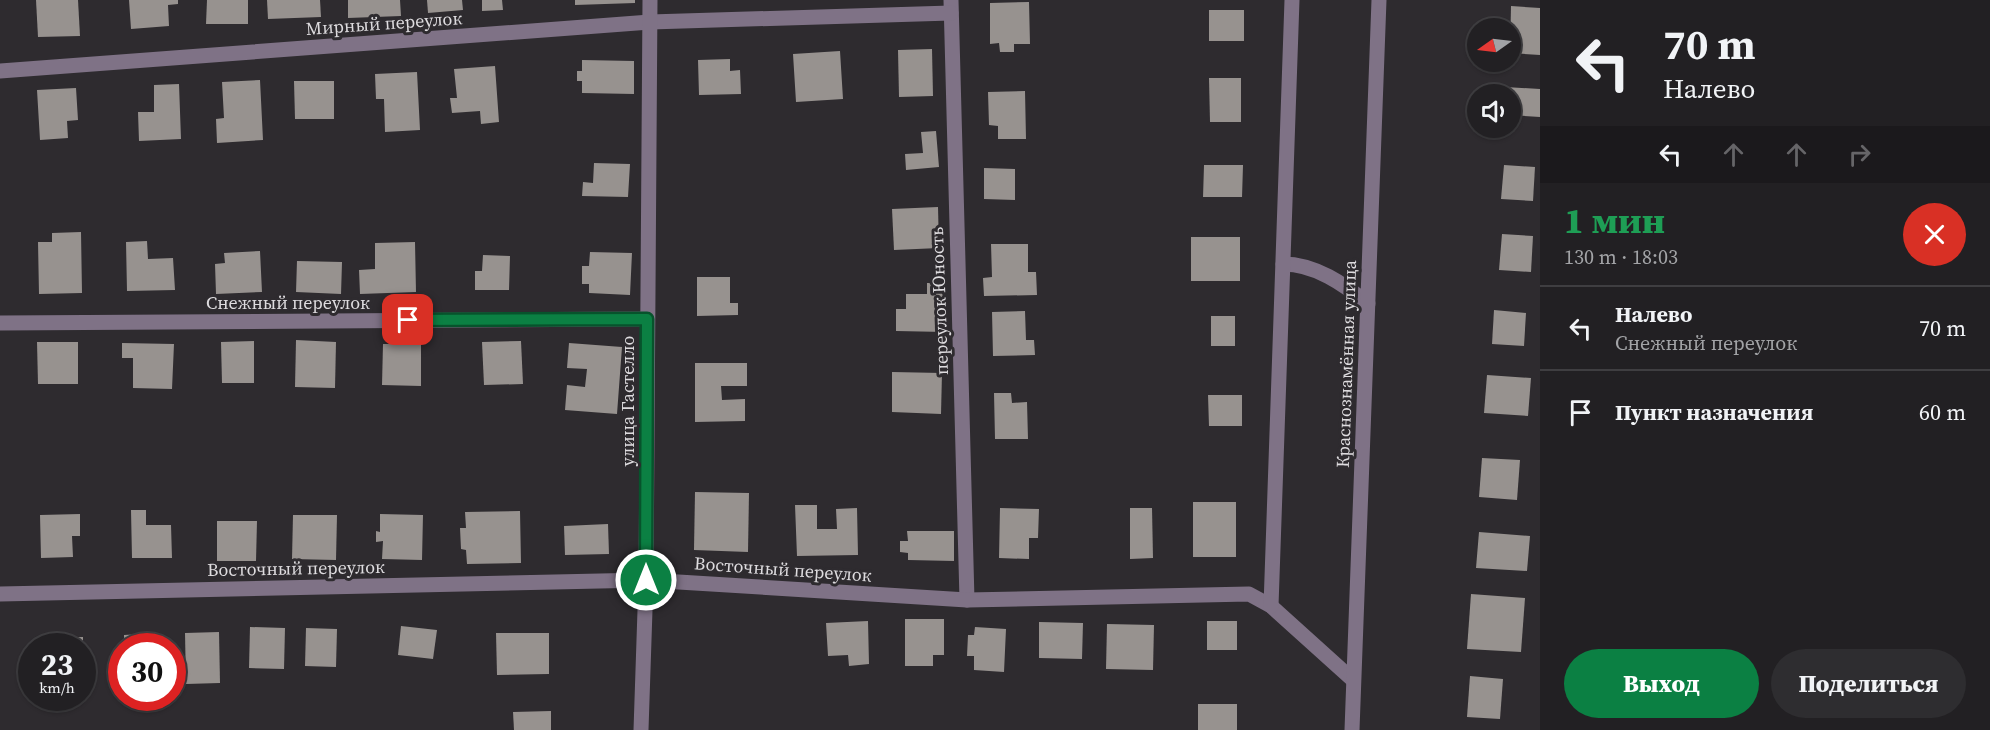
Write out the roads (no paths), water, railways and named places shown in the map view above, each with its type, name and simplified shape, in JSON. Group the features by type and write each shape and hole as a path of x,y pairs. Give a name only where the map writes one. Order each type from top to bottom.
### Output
{"street":[{"name":"улица Гастелло","path":"641,730 646,580 650,0"},
{"path":"1271,606 1292,0"},
{"name":"Краснознамённая улица","path":"1352,730 1380,0"},
{"name":"Мирный переулок","path":"0,71 650,22 951,7"},
{"name":"переулок Юность","path":"951,7 967,600"},
{"path":"1283,264 1295,264 1341,282 1368,304"},
{"name":"Снежный переулок","path":"0,323 647,319"},
{"name":"Восточный переулок","path":"0,594 646,580 967,600 1249,594 1271,606 1353,680"}]}
